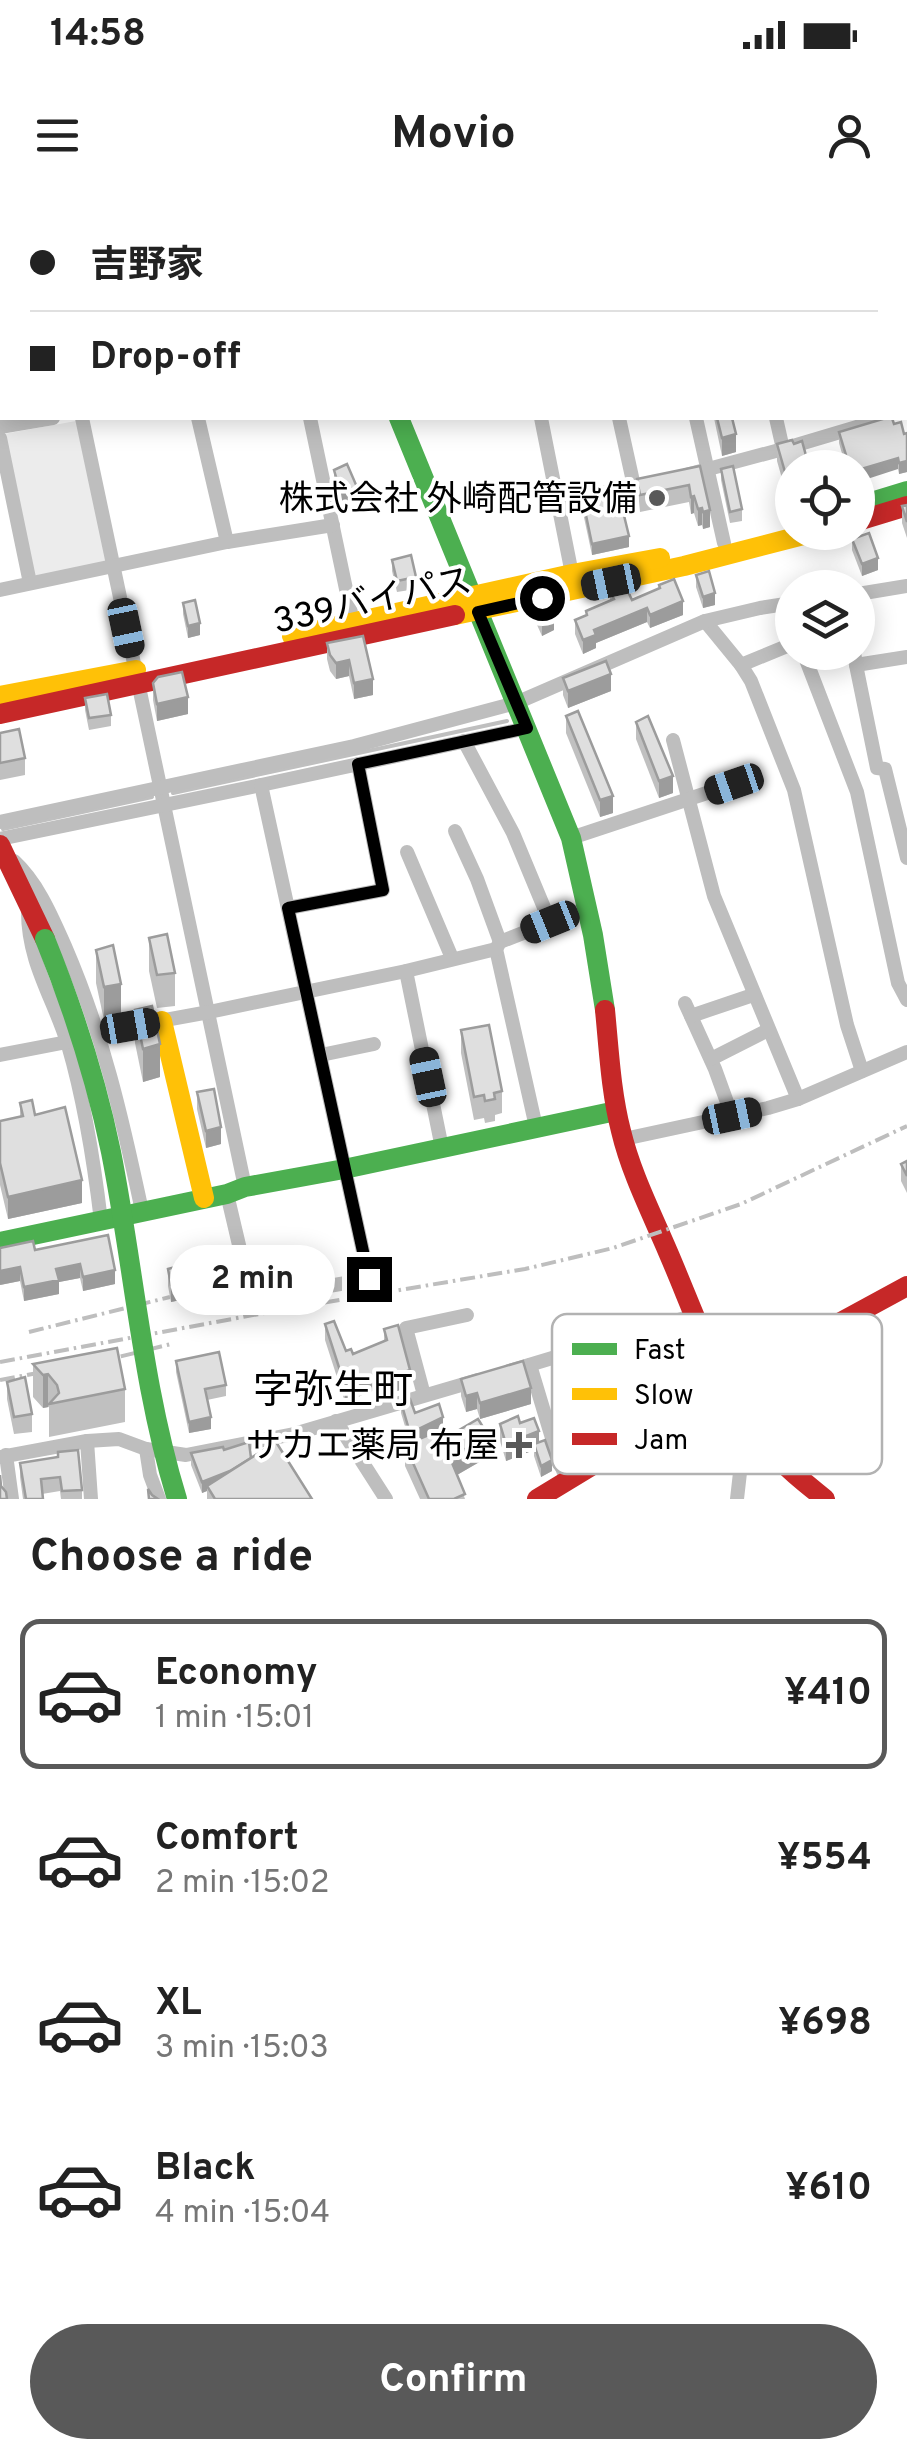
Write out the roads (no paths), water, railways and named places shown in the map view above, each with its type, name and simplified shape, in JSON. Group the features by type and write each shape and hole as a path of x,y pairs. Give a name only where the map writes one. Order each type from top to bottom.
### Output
{"main road":[{"path":"400,420 571,838 589,906 616,1112 694,1314"},
{"path":"875,501 907,491"},
{"path":"875,515 907,506"},
{"path":"475,604 572,574 681,554 775,530"},
{"name":"339バイパス","path":"0,714 136,677 475,604 684,566 775,542"},
{"path":"0,696 136,677"},
{"path":"2,846 74,1012 106,1121 153,1411 177,1499"},
{"path":"162,1020 204,1198"},
{"path":"0,1241 616,1112"},
{"path":"856,1314 907,1286"},
{"path":"537,1499 577,1474"},
{"path":"793,1474 825,1499"}],"street":[{"path":"0,427 41,420"},
{"path":"82,420 209,1012 251,1296 369,1279 262,786"},
{"path":"198,420 227,542"},
{"path":"310,420 355,630"},
{"path":"541,420 572,574"},
{"path":"619,420 634,486"},
{"path":"696,420 724,543"},
{"path":"776,420 783,449"},
{"path":"558,502 707,471 783,449 855,422"},
{"path":"0,438 30,583"},
{"path":"0,590 227,542 334,524"},
{"path":"875,591 907,586"},
{"path":"0,822 354,746 516,703 705,621 775,606"},
{"path":"705,621 751,681 794,790 847,1024 862,1071"},
{"path":"741,665 775,651"},
{"path":"875,658 907,657"},
{"path":"810,670 857,792 907,1000"},
{"path":"857,670 877,768 885,769 907,858"},
{"path":"142,1211 99,1032 37,889 2,846 164,804 527,728"},
{"path":"674,740 714,896 798,1099"},
{"path":"464,741 513,833 550,922"},
{"path":"288,908 383,890 358,764"},
{"path":"571,838 734,784"},
{"path":"455,832 498,945 536,1127"},
{"path":"407,852 452,958"},
{"path":"28,902 32,951 68,1042 84,1106 102,1221"},
{"path":"99,1032 406,971 498,945 589,906"},
{"path":"406,971 442,1148"},
{"path":"732,1116 688,1010 754,995"},
{"path":"710,1059 768,1030"},
{"path":"0,1055 68,1042"},
{"path":"321,1055 374,1044"},
{"path":"624,1139 798,1099 907,1052"},
{"path":"424,1395 406,1328 466,1315"},
{"path":"12,1499 3,1456 119,1439 146,1450 186,1455 294,1434 552,1358"},
{"path":"530,1365 552,1433"},
{"path":"336,1422 386,1499"},
{"path":"87,1441 90,1499"},
{"path":"146,1450 159,1499"},
{"path":"565,1474 567,1480"},
{"path":"738,1499 741,1474"}],"waterway":[{"path":"173,793 507,721"},
{"path":"3,829 152,797"}],"railway":[{"path":"0,1362 525,1269 613,1248 741,1204 907,1126"},
{"path":"29,1332 170,1297"},
{"path":"94,1363 171,1344"},
{"path":"0,1380 59,1369"}],"place":[{"name":"株式会社 外崎配管設備","path":"657,498"},
{"name":"サカエ薬局 布屋","path":"519,1445"}],"district":[{"name":"字弥生町","path":"333,1389"}]}
